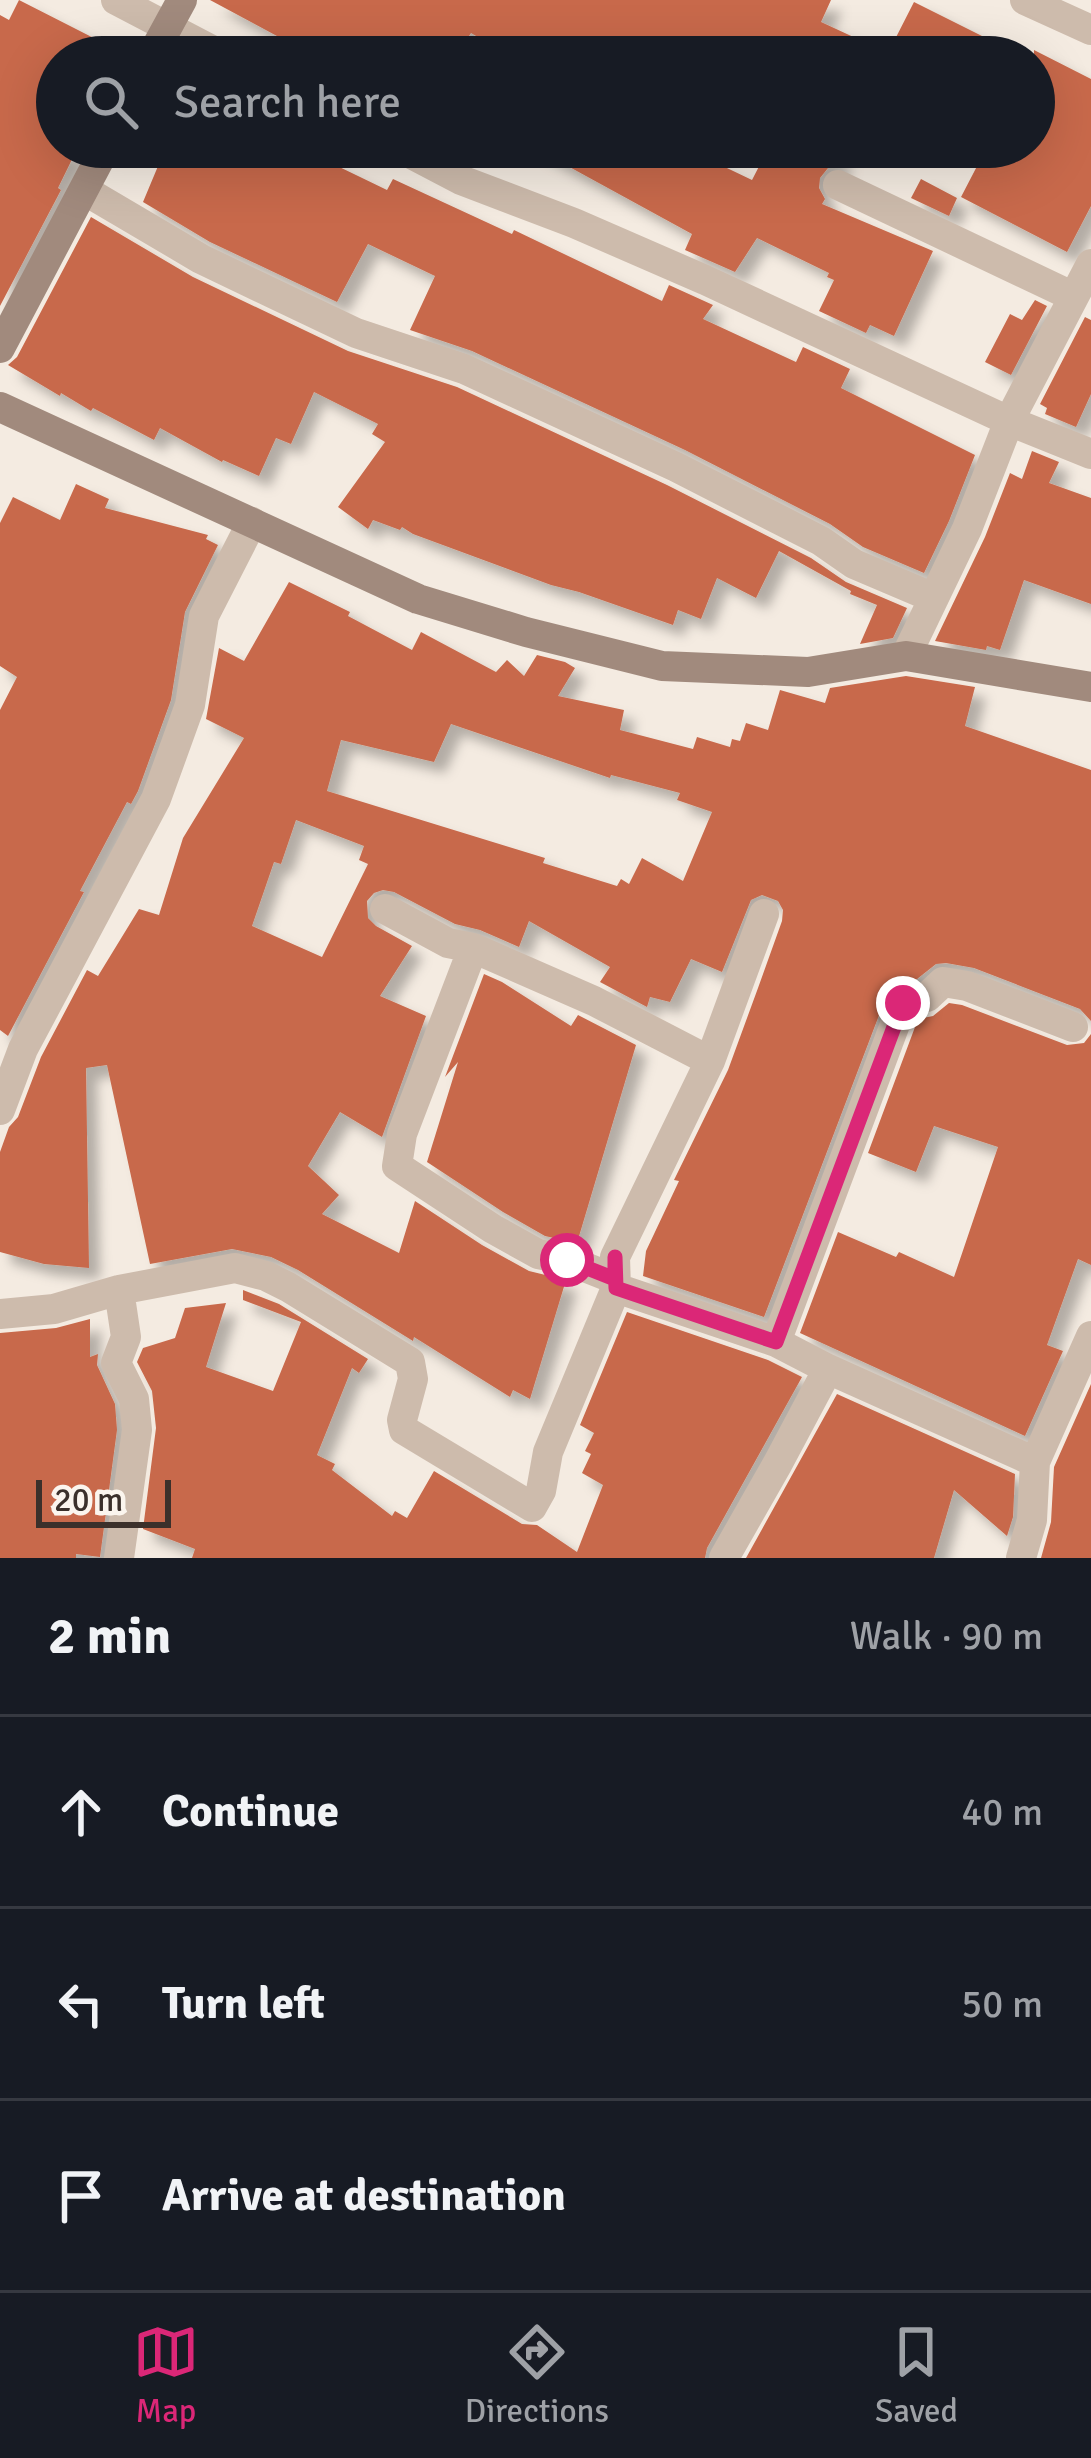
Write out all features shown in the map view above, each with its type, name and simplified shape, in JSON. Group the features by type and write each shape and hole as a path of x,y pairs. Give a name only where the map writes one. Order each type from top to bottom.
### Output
{"street":[{"path":"116,0 174,13 201,36"},
{"path":"1025,0 1091,29"},
{"path":"0,349 95,168"},
{"path":"438,168 574,223 1091,454"},
{"path":"838,185 1072,296"},
{"path":"84,190 200,259 356,333 486,379 676,467 821,541 854,563 934,598"},
{"path":"906,656 967,529 1009,421 1091,264"},
{"path":"0,407 418,599 526,632 662,666 808,672 906,656 1091,687"},
{"path":"0,1110 23,1048 156,799 190,705 204,616 252,522"},
{"path":"385,909 448,943 473,948 594,1001 710,1061"},
{"path":"0,1314 54,1309 235,1268 277,1281 410,1362 413,1379 402,1420 404,1430 532,1507 615,1272 710,1061 764,914"},
{"path":"473,948 402,1134 397,1166 538,1254 615,1279 615,1272"},
{"path":"776,1342 903,1003 927,998 943,982 967,986 1073,1027"},
{"path":"615,1272 1035,1462"},
{"path":"119,1291 126,1337 116,1363 134,1399 136,1430 119,1558"},
{"path":"1021,1558 1032,1520 1035,1462 1091,1336"},
{"path":"724,1558 828,1369"}],"building":[{"path":"19,0 90,36 36,36 36,168 68,168 61,190 0,306 0,15 9,20"},
{"path":"210,0 831,0 821,22 851,36 471,33 277,36"},
{"path":"914,2 982,36 897,36"},
{"path":"1055,61 1091,79 1091,206 1067,252 961,197 976,168 1055,168"},
{"path":"157,168 341,168 387,190 393,179 662,301 669,285 713,305 703,319 796,362 803,347 850,369 841,388 975,455 924,573 863,547 830,524 685,450 472,351 410,330 435,276 368,244 337,302 210,242 143,202"},
{"path":"571,168 727,168 752,180 758,168 828,168 820,178 822,204 933,251 894,336 870,325 866,333 819,311 834,280 827,277 829,273 757,238 735,272 685,250 692,234"},
{"path":"921,179 957,198 949,216 911,198"},
{"path":"91,217 193,277 348,351 457,387 667,485 811,558 846,582 907,608 893,638 860,644 877,605 779,551 756,598 717,578 701,619 678,610 673,625 551,585 402,527 373,520 368,529 338,507 385,442 372,434 378,424 314,392 291,444 276,438 259,476 160,428 154,440 60,396 8,365 17,357"},
{"path":"1035,300 1047,306 1011,375 985,362 1010,314 1022,320"},
{"path":"1085,317 1091,320 1091,394 1076,427 1045,414 1047,408 1040,404"},
{"path":"1032,451 1059,462 1049,483 1091,498 1091,604 1024,580 1000,650 935,641 1010,473 1022,479"},
{"path":"76,484 109,499 105,508 208,535 206,539 218,545 185,612 171,700 138,791 131,804 127,802 8,1036 0,1030 0,710 17,677 0,666 0,523 13,497 60,520"},
{"path":"289,582 412,650 421,632 496,672 507,660 524,676 537,655 565,662 575,668 558,696 624,710 620,730 693,749 697,737 730,747 732,739 740,741 746,723 768,730 780,690 825,703 830,688 906,676 975,687 965,726 1091,770 1091,1021 1080,1009 974,968 946,963 889,989 764,1317 643,1276 646,1251 679,1181 674,1180 728,1070 758,988 782,921 778,901 762,895 751,900 722,972 691,959 670,1002 650,997 647,1007 600,982 610,967 529,921 519,947 383,890 367,901 368,918 412,946 380,996 426,1016 382,1137 340,1112 308,1166 339,1195 322,1214 399,1253 415,1201 529,1271 566,1280 530,1399 513,1390 510,1397 271,1257 232,1249 150,1264 107,1065 86,1068 89,1268 44,1264 0,1252 0,1152 9,1127 18,1117 41,1057 87,970 98,976 139,909 159,915 183,838 244,738 206,719 219,648 244,661","holes":["451,724 610,778 680,793 677,800 712,812 683,881 642,858 629,884 621,879 617,886 543,863 545,858 327,791 341,740 434,762","296,820 364,846 359,860 368,864 322,957 252,926 274,862 281,864"]},
{"path":"484,974 571,1026 578,1015 636,1045 577,1243 545,1236 427,1162 458,1062 445,1077"},
{"path":"949,1003 1067,1045 1084,1043 1091,1034 1091,1265 1078,1259 1047,1345 1063,1351 1025,1436 800,1333 838,1232 954,1277 998,1147 934,1126 916,1172 868,1153 918,1019 933,1016"},
{"path":"243,1290 279,1304 368,1359 359,1373 352,1368 317,1455 335,1464 332,1470 392,1516 395,1511 407,1518 434,1471 522,1524 537,1525 577,1552 603,1485 582,1473 594,1433 580,1425 627,1312 768,1360 802,1377 705,1558 192,1558 195,1549 143,1529 156,1428 152,1391 137,1362 143,1348 175,1338 185,1308 226,1303 206,1367 273,1391 301,1322 243,1300"},
{"path":"90,1319 90,1357 98,1354 97,1365 115,1404 117,1430 100,1557 0,1558 0,1333 56,1328"},
{"path":"1091,1384 1091,1558 1041,1558 1051,1522 1054,1467"},
{"path":"837,1394 1015,1474 1007,1536 954,1490 934,1558 746,1558"}],"route":[{"path":"567,1260 615,1279 615,1257 616,1288 776,1342 903,1003"}]}
